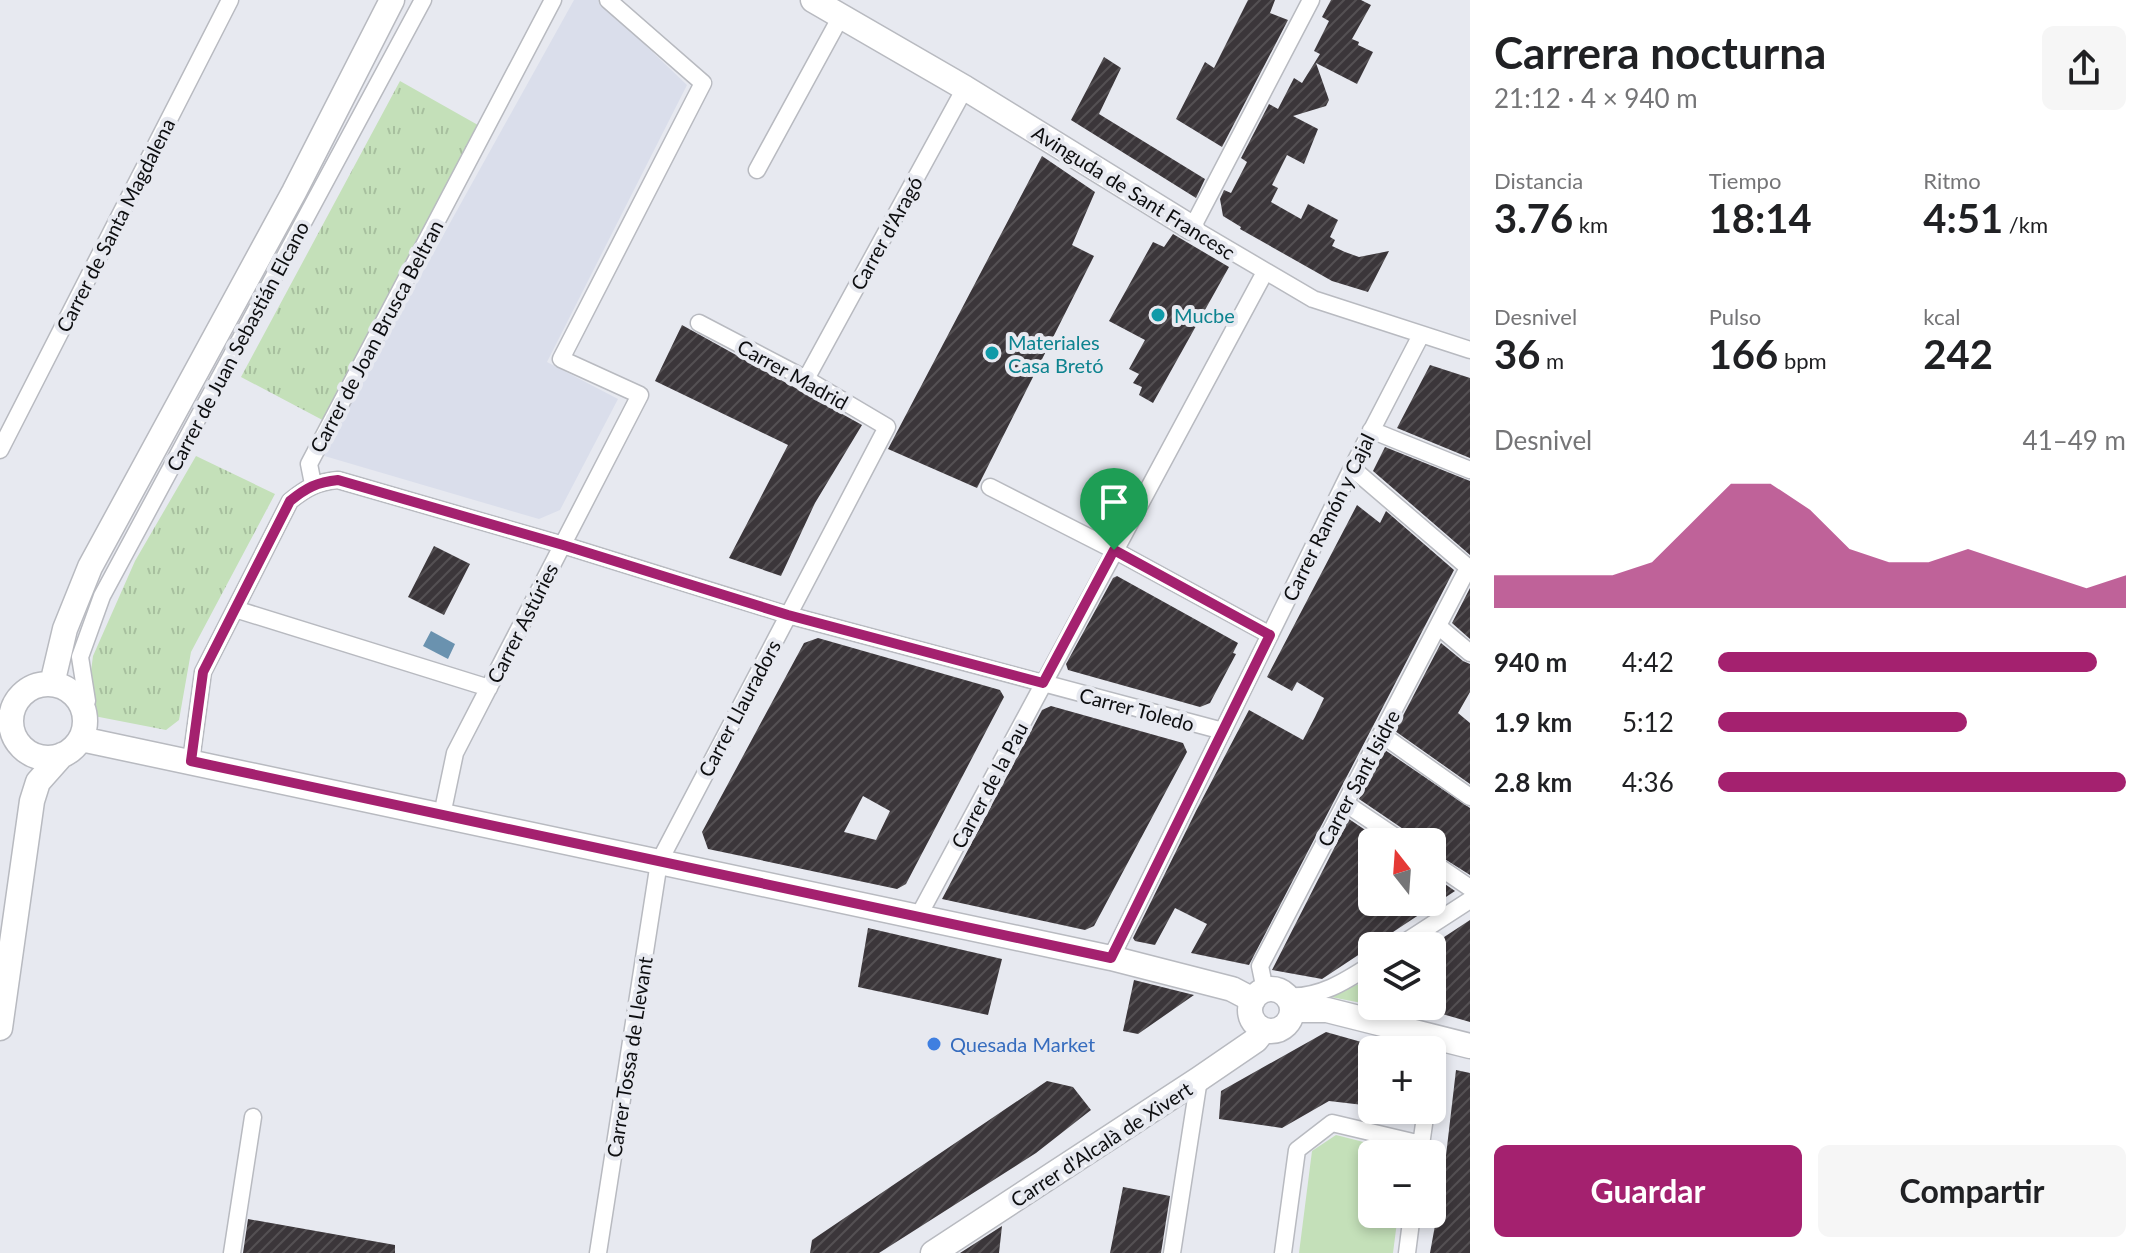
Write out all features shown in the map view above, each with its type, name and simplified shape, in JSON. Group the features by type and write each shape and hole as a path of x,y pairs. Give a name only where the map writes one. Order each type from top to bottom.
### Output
{"street":[{"name":"Carrer de Santa Magdalena","path":"0,450 230,0"},
{"name":"Carrer de Juan Sebastián Elcano","path":"52,684 65,629 90,567 294,192 392,0"},
{"name":"Carrer de Juan Sebastián Elcano","path":"294,192 410,0"},
{"name":"Carrer de Juan Sebastián Elcano","path":"87,701 80,657 102,596 423,0"},
{"name":"Carrer de Joan Brusca Beltran","path":"313,484 309,464 553,0"},
{"name":"Carrer Astúries","path":"442,815 455,753 640,395 561,359 703,83 608,0"},
{"name":"Avinguda de Sant Francesc","path":"813,0 965,88 1313,299 1470,350"},
{"path":"1192,228 1311,0"},
{"path":"757,170 840,18"},
{"name":"Carrer d'Aragó","path":"806,379 965,88"},
{"name":"Carrer de la Pau","path":"918,917 1265,272"},
{"name":"Carrer Madrid","path":"699,323 806,379 887,427"},
{"name":"Carrer Ramón y Cajal","path":"1111,958 1352,468 1421,335"},
{"name":"Carrer Llauradors","path":"659,862 887,427"},
{"path":"1371,430 1470,470"},
{"path":"1352,468 1469,568"},
{"name":"Carrer Toledo","path":"313,484 338,480 788,615 1223,731"},
{"path":"191,761 203,672 290,501 313,484"},
{"path":"990,487 1270,635"},
{"name":"Carrer Sant Isidre","path":"1274,999 1260,966 1469,568"},
{"path":"235,609 489,688"},
{"path":"1438,626 1470,653"},
{"path":"0,1028 32,801 38,782 72,747 85,715 74,694 52,684 29,690 14,709 10,727 32,801"},
{"path":"10,727 28,752 39,756 51,758 72,747 108,747 191,761 1111,958 1432,1036"},
{"path":"1381,734 1470,797"},
{"path":"1345,803 1382,828"},
{"name":"Carrer Tossa de Llevant","path":"598,1253 659,862"},
{"path":"1446,872 1470,888"},
{"path":"1421,932 1470,900"},
{"path":"1264,1030 1251,1017 1274,999 1303,996 1333,987 1358,972"},
{"name":"Carrer d'Alcalà de Xivert","path":"933,1253 1199,1079 1256,1040 1264,1030 1283,1027 1291,1016 1274,999"},
{"path":"1446,1040 1470,1046"},
{"path":"1172,1253 1199,1079"},
{"path":"232,1253 253,1117"},
{"path":"1283,1253 1297,1150 1332,1123 1390,1140"},
{"path":"1407,1253 1410,1228"}],"shaded area":[{"path":"574,0 598,0 687,85 547,362 618,399 560,510 539,519 321,455"}],"green space":[{"path":"400,81 485,129 330,424 241,377"},
{"path":"196,456 275,494 191,652 179,720 166,730 94,716 87,701 93,656 135,561"},
{"path":"1358,984 1358,1002 1331,997"},
{"path":"1336,1135 1358,1141 1358,1228 1396,1228 1393,1253 1299,1253 1312,1151"}],"water":[{"path":"431,631 455,644 448,659 423,646"}],"building":[{"path":"1248,0 1275,0 1270,13 1288,20 1222,147 1176,119 1205,62 1214,68"},
{"path":"1331,0 1361,0 1371,5 1352,39 1373,52 1357,84 1316,63 1329,100 1326,106 1293,116 1318,129 1304,164 1287,155 1272,185 1278,188 1271,202 1301,219 1308,204 1338,220 1330,237 1335,240 1332,246 1345,252 1359,257 1389,251 1368,292 1332,281 1240,229 1223,216 1220,199 1224,190 1231,193 1245,166 1247,162 1241,158 1269,104 1278,109 1294,78 1302,83 1320,54 1314,51 1329,21 1322,17"},
{"path":"1104,57 1121,68 1099,114 1205,179 1196,198 1071,120"},
{"name":"Materiales Casa Bretó","path":"1042,156 1095,192 1072,245 1094,256 977,488 888,449"},
{"name":"Mucbe","path":"1173,234 1229,267 1153,403 1139,395 1142,387 1133,383 1139,374 1129,369 1145,340 1109,321 1153,242 1164,247"},
{"path":"682,325 862,425 815,503 781,576 729,558 788,445 655,381"},
{"path":"1430,365 1470,378 1470,458 1397,428"},
{"path":"1385,447 1470,481 1470,555 1373,471"},
{"path":"1357,505 1380,523 1386,511 1454,570 1249,965 1191,953 1207,924 1175,908 1155,945 1135,941 1133,938 1249,710 1303,740 1315,717 1324,698 1297,682 1292,691 1267,677"},
{"path":"434,546 470,564 444,615 408,597"},
{"path":"1117,576 1238,643 1233,653 1236,654 1210,703 1200,707 1068,670 1066,664 1113,578"},
{"path":"1470,588 1470,639 1452,623"},
{"path":"818,638 1000,690 1004,697 906,884 897,889 708,849 702,832 804,643","holes":["863,796 890,811 876,840 844,832"]},
{"path":"1441,643 1470,664 1470,692 1458,713 1470,723 1470,784 1395,731"},
{"path":"1051,706 1183,743 1187,752 1094,926 1085,930 942,899 1042,710"},
{"path":"1385,750 1470,808 1470,875 1446,860 1446,828 1402,828 1359,799"},
{"path":"1349,819 1362,828 1358,828 1358,916 1417,916 1393,932 1358,932 1358,955 1322,979 1272,970"},
{"path":"1446,885 1455,891 1446,897"},
{"path":"1470,920 1470,1022 1446,1015 1446,936"},
{"path":"868,928 1002,959 988,1015 858,987"},
{"path":"1134,980 1194,995 1138,1034 1123,1031"},
{"path":"1326,1032 1358,1041 1358,1104 1329,1101 1282,1128 1219,1119 1221,1091"},
{"path":"1456,1070 1470,1073 1470,1253 1430,1253 1435,1228 1446,1228 1446,1155"},
{"path":"1047,1081 1073,1087 1091,1110 1036,1153 879,1253 810,1253 812,1240"},
{"path":"1123,1187 1170,1196 1161,1253 1110,1253"},
{"path":"248,1219 395,1245 395,1253 243,1253"},
{"path":"1002,1226 999,1253 960,1253"}],"place":[{"name":"Mucbe","path":"1158,315"},
{"name":"Materiales Casa Bretó","path":"992,353"},
{"name":"Quesada Market","path":"934,1044"}],"route":[{"path":"338,480 788,615 1043,683 1114,550 1270,635 1111,958 191,761 203,672 290,501 318,482 338,480"}]}
